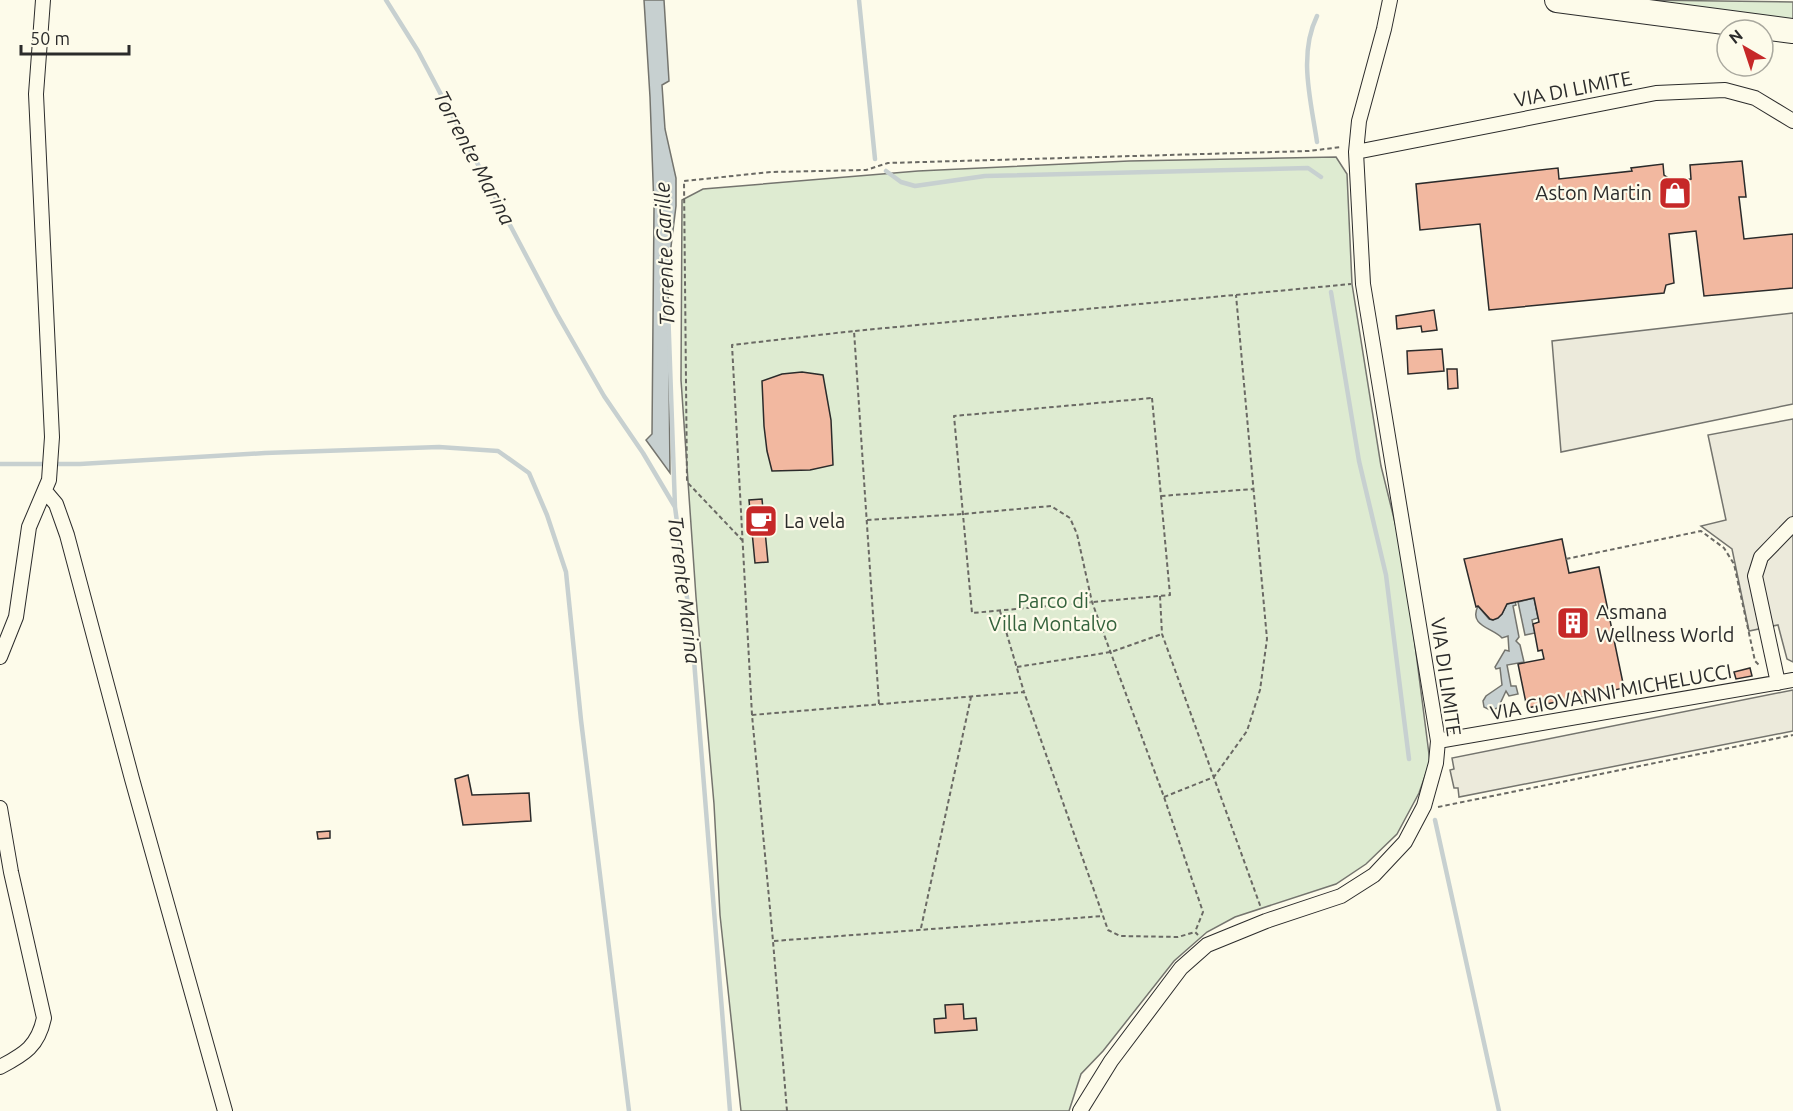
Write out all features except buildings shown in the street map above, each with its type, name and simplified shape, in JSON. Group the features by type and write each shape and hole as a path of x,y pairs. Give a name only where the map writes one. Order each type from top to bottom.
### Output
{"highway":[{"path":"1557,0 1793,31"}],"street":[{"path":"0,657 16,616 28,527 47,486 52,437 36,94 43,0"},
{"name":"VIA DI LIMITE","path":"1080,1111 1111,1061 1181,968 1207,945 1266,921 1341,896 1374,875 1405,842 1424,806 1436,763 1438,741 1363,284 1356,152 1359,121 1390,0"},
{"name":"VIA DI LIMITE","path":"1356,152 1656,93 1725,90 1755,98 1793,121"},
{"path":"47,486 67,535 132,779 225,1111"},
{"path":"1788,681 1755,576 1761,557 1793,524"},
{"name":"VIA GIOVANNI MICHELUCCI","path":"1438,741 1788,681"},
{"path":"0,808 11,872 44,1018 41,1034 33,1045 19,1057 0,1067"}],"path":[{"path":"742,541 687,482 684,181 771,172 866,170 888,163 1309,151 1348,146 1356,152"},
{"path":"787,1111 752,715 732,345 1342,284"},
{"path":"1164,797 1214,777 1247,731 1260,690 1267,639 1236,295"},
{"path":"854,331 879,704"},
{"path":"1152,398 1161,496 1170,595 972,613 954,416 1152,398"},
{"path":"1161,496 1253,489"},
{"path":"866,520 1051,506 1070,518 1077,534 1092,602 1164,797 1203,912 1195,932"},
{"path":"1566,559 1701,531 1724,548 1734,564 1755,661 1759,666 1763,686"},
{"path":"1160,596 1162,634 1266,921"},
{"path":"1000,610 1024,692 1108,930 1120,936 1178,937 1195,932"},
{"path":"1017,667 1111,652 1162,634"},
{"path":"752,715 1024,692"},
{"path":"921,930 971,697"},
{"path":"1431,808 1793,735"},
{"path":"773,941 1103,916"},
{"path":"1195,932 1207,945"}],"green space":[{"path":"1643,0 1793,2 1793,22"},
{"name":"Parco di Villa Montalvo","path":"1336,157 1347,174 1352,284 1381,466 1404,559 1430,762 1419,793 1397,834 1366,864 1336,884 1235,917 1207,932 1174,961 1103,1051 1081,1074 1069,1111 741,1111 720,915 714,804 696,597 681,380 682,200 703,189 918,171 1129,161"}],"shaded area":[{"path":"1793,313 1793,404 1561,452 1552,341"},
{"path":"1793,419 1793,662 1787,659 1778,625 1749,631 1732,549 1701,526 1726,520 1708,435"},
{"path":"1793,690 1793,731 1459,797 1458,788 1454,788 1450,770 1454,769 1452,758"}],"water":[{"path":"644,0 664,0 669,81 662,85 665,129 676,178 676,206 668,271 670,473 646,440 652,434 654,208"},
{"path":"1534,598 1538,618 1532,620 1535,633 1525,635 1518,602"},
{"path":"1515,602 1516,605 1513,606 1519,637 1516,641 1520,645 1524,662 1507,665 1511,686 1516,686 1518,694 1509,696 1506,691 1498,708 1490,710 1484,707 1483,701 1486,696 1502,685 1500,668 1495,667 1505,650 1509,651 1508,636 1502,638 1483,626 1476,618 1476,613 1478,606 1489,619 1493,620 1502,614 1507,604"}],"waterway":[{"name":"Torrente Marina","path":"386,0 418,51 557,314 604,396 643,453 675,507 692,635 730,1111"},
{"path":"859,0 875,159"},
{"path":"1317,16 1311,31 1307,62 1309,94 1317,142"},
{"path":"886,171 901,182 915,186 985,176 1308,168 1321,177"},
{"path":"1331,292 1359,461 1386,575 1409,759"},
{"name":"Torrente Garille","path":"668,308 675,507"},
{"path":"0,464 80,464 265,453 439,447 498,451 529,473 547,515 566,572 581,720 629,1111"},
{"path":"1435,820 1499,1111"}],"place":[{"name":"Aston Martin","path":"1675,193"},
{"name":"La vela","path":"761,521"},
{"name":"Asmana Wellness World","path":"1573,623"}]}
